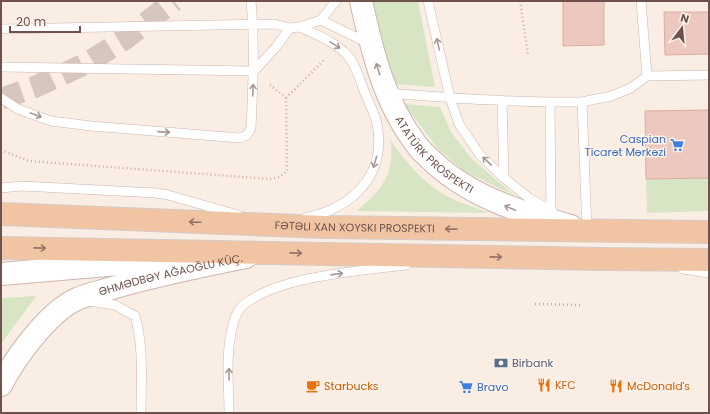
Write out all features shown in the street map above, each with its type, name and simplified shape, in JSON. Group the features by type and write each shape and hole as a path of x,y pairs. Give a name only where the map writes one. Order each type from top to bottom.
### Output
{"main road":[{"name":"FƏTƏLI XAN XOYSKI PROSPEKTI","path":"1,214 324,227 709,232"},
{"path":"1,248 709,260"}],"street":[{"name":"ATATÜRK PROSPEKTI","path":"361,1 370,44 387,93 402,123 416,145 438,167 466,187 517,210 588,231"},
{"path":"1,274 266,252"},
{"name":"ƏHMƏDBƏY AĞAOĞLU KÜÇ.","path":"1,385 15,361 40,329 56,313 76,299 135,281 266,252"}],"lane":[{"path":"1,98 18,109 51,121 91,126 240,138 247,135 251,128 254,71 251,1"},
{"path":"1,29 253,24 274,24 290,28 300,27 321,20 336,1"},
{"path":"428,1 450,98 459,124 480,155 504,178 529,198 551,212 588,231 582,102"},
{"path":"641,1 647,76"},
{"path":"321,20 370,44"},
{"path":"1,188 22,186 168,194 271,225 316,216 334,209 351,199 364,186 373,171 378,151 377,123 354,66 348,55 336,46 300,27"},
{"path":"1,67 254,71 276,47 290,28"},
{"path":"387,93 450,98 582,102 611,96 631,88 647,76 709,75"},
{"path":"502,100 504,178"},
{"path":"550,102 551,212"},
{"path":"229,413 229,348 233,324 241,307 255,297 280,286 325,276 468,256"},
{"path":"602,259 709,273"},
{"path":"76,299 115,305 135,316 138,326 140,345 141,413"}],"path":[{"path":"520,1 528,55"},
{"path":"1,150 29,161 270,180 280,177 286,171 286,98 324,60"},
{"path":"254,71 286,98"},
{"path":"535,304 581,305"}],"green space":[{"path":"373,1 418,1 435,87 394,84 380,36"},
{"path":"404,104 440,107 451,132 471,158 515,196 464,171 438,149"},
{"path":"390,140 414,170 435,189 454,200 489,213 357,211 384,182 390,167"},
{"path":"709,178 709,211 647,213 646,179"},
{"path":"36,296 1,344 1,298"}],"building":[{"path":"563,1 604,1 604,45 563,46"},
{"path":"664,12 709,12 709,54 665,55"},
{"name":"Caspian Ticarət Mərkəzi","path":"709,110 709,178 646,179 645,111"}],"tunnel":[{"path":"1,99 35,87 87,63 125,39 174,1"}],"place":[{"name":"Caspian Ticarət Mərkəzi","path":"677,145"},
{"name":"Birbank","path":"501,363"},
{"name":"KFC","path":"544,385"},
{"name":"Starbucks","path":"313,386"},
{"name":"McDonald's","path":"616,386"},
{"name":"Bravo","path":"466,387"}]}
